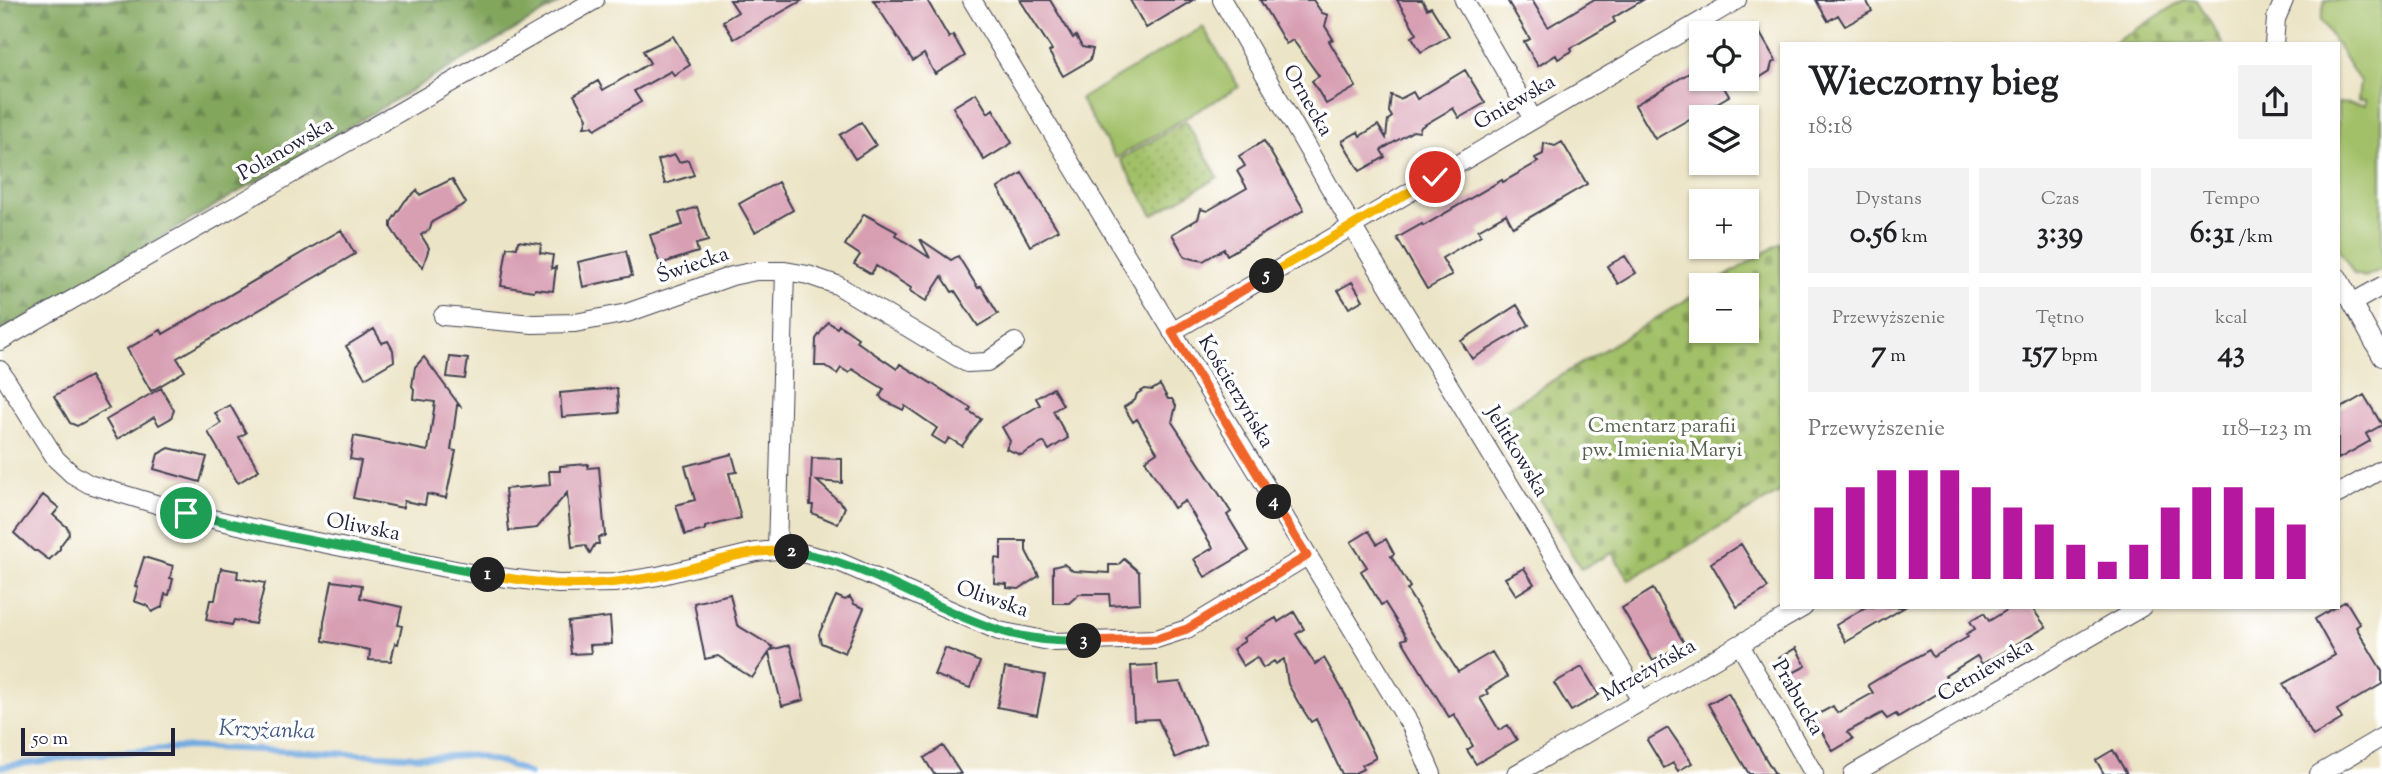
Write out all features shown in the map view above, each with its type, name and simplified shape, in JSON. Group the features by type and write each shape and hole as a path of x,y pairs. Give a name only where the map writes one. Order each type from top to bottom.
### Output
{"street":[{"name":"Polanowska","path":"0,341 596,0"},
{"name":"Kościerzyńska","path":"972,0 1411,726 1432,774"},
{"name":"Ornecka","path":"1222,0 1352,226"},
{"path":"1464,0 1533,119"},
{"name":"Gniewska","path":"1172,332 1533,119 1711,7 1737,0"},
{"path":"2274,42 2276,19 2284,0"},
{"name":"Jelitkowska","path":"1352,226 1642,702"},
{"name":"Świecka","path":"443,316 533,324 575,323 627,313 732,276 756,271 785,271 808,275 837,285 967,363 987,362 1015,342"},
{"path":"777,550 785,271"},
{"path":"2382,286 2344,292 2382,357"},
{"name":"Oliwska","path":"0,370 56,459 72,474 89,484 186,513 475,574 558,584 625,582 756,552 777,550 839,562 999,631 1054,642 1156,639 1187,629 1307,556"},
{"path":"2340,493 2382,469"},
{"name":"Mrzeżyńska","path":"1516,774 1801,609"},
{"name":"Cetniewska","path":"1853,774 2139,609"},
{"name":"Prabucka","path":"1740,645 1814,774"},
{"path":"2319,774 2382,737"}],"green space":[{"path":"0,0 565,0 0,332"},
{"path":"2184,0 2197,0 2222,42 2115,42"},
{"path":"2325,0 2382,0 2382,269 2365,277 2354,274 2340,251 2340,103 2365,105 2365,100 2358,100 2360,82 2340,50 2340,42 2335,42 2321,20"},
{"path":"1203,27 1239,87 1116,158 1080,99"},
{"path":"1186,121 1218,177 1153,215 1120,159"},
{"name":"Cmentarz parafii pw. Imienia Maryi","path":"1780,244 1780,493 1629,580 1612,553 1581,569 1491,418 1689,298 1689,343 1759,343 1759,273 1731,273 1759,259 1759,256"}],"building":[{"path":"730,0 803,0 734,39 723,21 738,12"},
{"path":"873,0 927,0 949,38 953,35 965,56 935,74 924,54 913,61"},
{"path":"1020,0 1050,0 1073,38 1076,36 1082,47 1093,49 1090,60 1063,76 1049,52 1052,50"},
{"path":"1130,0 1193,0 1146,28"},
{"path":"1260,0 1313,0 1322,13 1328,15 1325,26 1333,39 1329,41 1356,87 1326,104 1312,81 1319,76 1293,40 1286,44"},
{"path":"1397,0 1422,0 1427,9 1431,7 1449,36 1421,52 1412,37 1417,34"},
{"path":"1507,0 1532,0 1548,27 1593,0 1643,0 1613,18 1615,22 1571,48 1572,51 1558,59 1556,55 1538,66 1524,42 1530,39"},
{"path":"1816,0 1866,0 1872,11 1845,26 1838,15 1828,21"},
{"path":"1759,31 1776,61 1772,63 1770,71 1759,78"},
{"path":"673,36 690,65 674,75 671,71 634,91 641,102 595,129 593,126 584,127 587,118 574,95 598,81 603,90 650,63 643,51"},
{"path":"1465,70 1485,103 1459,118 1453,108 1421,127 1419,132 1413,131 1381,150 1385,157 1360,171 1342,141 1358,132 1360,136 1378,125 1386,138 1388,120 1392,117 1389,112 1391,95 1400,99 1413,92 1417,99"},
{"path":"1689,73 1689,91 1726,91 1729,96 1714,105 1689,105 1689,119 1655,139 1635,105"},
{"path":"976,93 988,113 993,109 1012,143 984,160 953,107"},
{"path":"861,122 876,145 855,159 840,135"},
{"path":"1264,141 1304,210 1227,255 1224,249 1203,261 1185,257 1172,234 1198,219 1201,209 1207,211 1247,188 1237,171 1245,166 1239,156"},
{"path":"1562,142 1587,184 1513,227 1506,214 1478,230 1481,235 1442,258 1452,275 1427,289 1397,238 1538,162 1535,158 1543,154 1544,143 1555,146"},
{"path":"675,155 679,162 688,160 694,175 665,184 658,160"},
{"path":"1022,173 1058,230 1030,246 998,188"},
{"path":"452,179 466,203 432,222 430,229 421,235 429,248 423,267 407,252 391,228 391,222 405,201 417,190 420,195"},
{"path":"778,182 793,210 755,232 739,204"},
{"path":"697,207 708,241 696,244 698,252 660,264 650,235 683,225 679,213"},
{"path":"864,214 897,232 895,235 930,258 920,239 951,260 958,256 998,314 978,326 942,276 926,301 876,266 871,274 854,264 860,255 845,245"},
{"path":"341,230 355,254 177,358 185,371 151,391 127,349 161,330 163,334"},
{"path":"518,241 541,244 540,253 553,255 551,269 556,267 553,291 501,286 507,247 517,248"},
{"path":"626,251 632,276 583,287 578,262"},
{"path":"1625,256 1636,273 1618,284 1607,266"},
{"path":"1352,282 1363,300 1349,308 1338,290"},
{"path":"1517,305 1529,325 1472,359 1461,341"},
{"path":"828,322 848,331 858,338 856,341 897,369 900,364 971,408 969,411 981,419 962,446 949,438 945,444 932,436 937,428 905,406 903,410 883,400 880,396 884,389 852,369 849,373 841,368 837,374 825,366 815,366 816,339"},
{"path":"374,329 382,343 388,341 393,350 394,361 365,378 346,346"},
{"path":"424,357 460,406 457,405 451,450 456,451 446,498 427,494 425,505 404,501 403,508 353,498 361,461 350,459 354,436 428,451 435,402 413,399 412,386 415,367"},
{"path":"450,357 468,359 465,379 447,377"},
{"path":"90,376 109,408 77,426 70,423 54,396"},
{"path":"1160,385 1168,399 1172,399 1176,406 1172,422 1231,512 1227,515 1249,551 1205,577 1194,559 1213,548 1185,501 1174,508 1145,460 1157,452 1137,419 1133,422 1124,407 1145,389 1152,390"},
{"path":"161,388 174,410 171,418 159,425 154,417 117,439 106,420"},
{"path":"617,388 619,413 562,417 560,393"},
{"path":"1053,388 1063,405 1053,411 1068,438 1049,450 1044,442 1021,455 1006,449 1010,441 1002,427 1040,405 1036,398"},
{"path":"2364,395 2382,425 2366,434 2370,441 2340,458 2340,409"},
{"path":"230,405 246,433 239,437 259,470 238,483 208,432 221,423 215,413"},
{"path":"169,448 207,457 200,482 154,469 158,454"},
{"path":"732,454 737,472 729,473 741,518 685,535 676,505 695,500 685,466"},
{"path":"812,458 842,459 842,483 817,481 845,507 838,524 812,513"},
{"path":"588,464 588,468 599,467 605,536 598,537 599,544 595,544 590,553 585,545 572,547 567,493 537,528 509,531 505,489 550,485 549,471 560,471 560,466"},
{"path":"43,495 59,508 53,515 68,528 69,534 49,560 14,533"},
{"path":"1369,531 1377,544 1386,539 1394,554 1391,556 1410,587 1407,590 1458,672 1492,652 1507,677 1486,690 1488,694 1480,698 1499,730 1508,725 1517,740 1476,764 1467,750 1473,746 1454,714 1449,717 1402,640 1407,638 1385,603 1381,605 1361,571 1367,567 1351,542"},
{"path":"1001,541 1026,541 1026,551 1039,576 1019,589 994,583 995,558 1001,559"},
{"path":"1741,544 1768,588 1737,607 1711,563"},
{"path":"144,557 173,566 169,595 165,594 162,607 152,612 148,606 134,601 138,587 135,586"},
{"path":"1124,559 1139,572 1140,603 1110,605 1109,594 1079,594 1069,603 1053,603 1053,567 1064,564 1073,571 1109,573 1109,565 1118,565"},
{"path":"221,568 238,571 237,578 265,583 255,624 234,620 232,625 206,620 210,600 215,600"},
{"path":"1524,568 1534,584 1516,595 1505,578"},
{"path":"332,581 362,585 360,598 402,607 398,625 402,626 391,661 369,660 370,650 323,641"},
{"path":"1653,589 1684,643 1653,661 1622,608"},
{"path":"730,594 737,625 773,647 771,650 790,645 804,700 782,706 769,653 752,678 718,656 705,659 694,603"},
{"path":"836,596 845,600 850,597 854,604 864,608 845,653 821,643 819,634"},
{"path":"2346,601 2360,624 2356,627 2382,671 2382,684 2337,710 2342,719 2313,736 2283,684 2335,655 2315,619 2332,609 2340,609 2340,604"},
{"path":"1863,609 1902,609 1846,642 1836,625"},
{"path":"2009,609 2032,609 2046,627 1982,664 1977,656 1945,676 1949,683 1940,688 1942,691 1898,717 1896,714 1887,719 1882,713 1847,732 1853,739 1833,751 1813,717 1833,706 1837,713 1873,693 1868,685 1905,663 1929,650 1933,657 1968,637 1966,634 1975,629 1970,621 1984,613 1989,621"},
{"path":"1294,612 1304,629 1296,634 1315,664 1324,658 1376,758 1362,765 1363,769 1353,774 1342,774 1316,719 1311,722 1298,702 1288,684 1284,659 1276,664 1274,661 1263,668 1257,657 1243,666 1233,649 1245,641 1243,638 1259,628 1276,618 1278,622"},
{"path":"610,617 612,644 590,645 591,653 571,654 568,622"},
{"path":"945,648 980,662 970,688 934,675"},
{"path":"1796,648 1806,666 1789,675 1779,658"},
{"path":"1157,665 1158,684 1180,682 1206,744 1175,758 1158,719 1134,720 1131,666"},
{"path":"1582,667 1599,695 1571,711 1554,683"},
{"path":"1005,668 1045,675 1037,715 997,707"},
{"path":"1728,693 1775,774 1749,774 1724,732 1708,704"},
{"path":"1668,728 1692,763 1678,771 1673,763 1664,768 1647,740"},
{"path":"943,746 961,774 934,774 924,758"},
{"path":"2113,750 2127,774 2104,774 2096,760"}],"waterway":[{"name":"Krzyżanka","path":"0,767 96,754 190,747 429,757 470,755 504,763 530,774"}],"route":[{"path":"186,513 475,574 558,584 614,583 658,576 756,552 777,550 839,562 999,631 1054,642 1156,639 1187,629 1307,556 1172,332 1435,177"}]}
